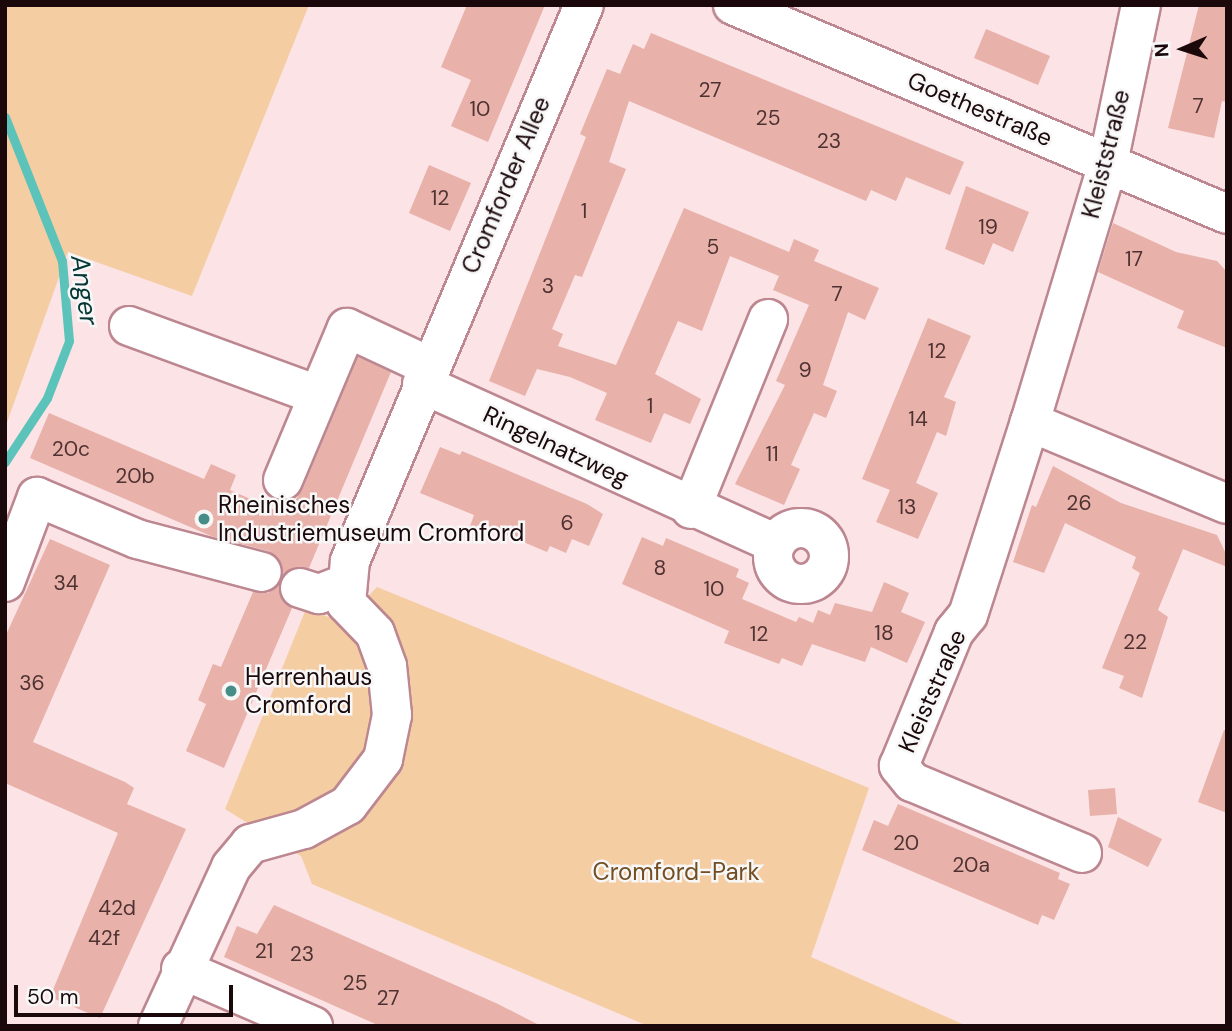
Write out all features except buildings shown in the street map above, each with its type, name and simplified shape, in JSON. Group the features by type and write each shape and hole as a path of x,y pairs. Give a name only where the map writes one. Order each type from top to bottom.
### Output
{"street":[{"name":"Cromforder Allee","path":"158,1026 181,969 231,867 250,844 304,829 348,805 383,759 392,715 387,666 375,634 346,603 349,561 425,375 584,5"},
{"name":"Goethestraße","path":"733,5 1227,214"},
{"name":"Kleiststraße","path":"1082,853 912,782 899,766 954,632 968,615 1030,422 1108,163 1141,5"},
{"path":"691,509 768,320"},
{"path":"128,326 318,396"},
{"path":"283,480 347,328 425,375"},
{"name":"Ringelnatzweg","path":"425,375 691,509 776,544"},
{"path":"1030,422 1227,504"},
{"path":"5,582 37,496 137,538 262,572"},
{"path":"300,588 319,594 347,583"},
{"path":"181,969 313,1026"}],"green space":[{"path":"5,5 309,5 192,296 68,252 5,428"},
{"name":"Cromford-Park","path":"377,587 869,788 811,957 967,1026 648,1026 312,884 301,856 225,809 306,609 343,622"}],"waterway":[{"name":"Anger","path":"5,117 62,261 69,341 47,398 5,462"}],"place":[{"name":"Rheinisches Industriemuseum Cromford","path":"204,519"},
{"name":"Herrenhaus Cromford","path":"231,691"}]}
